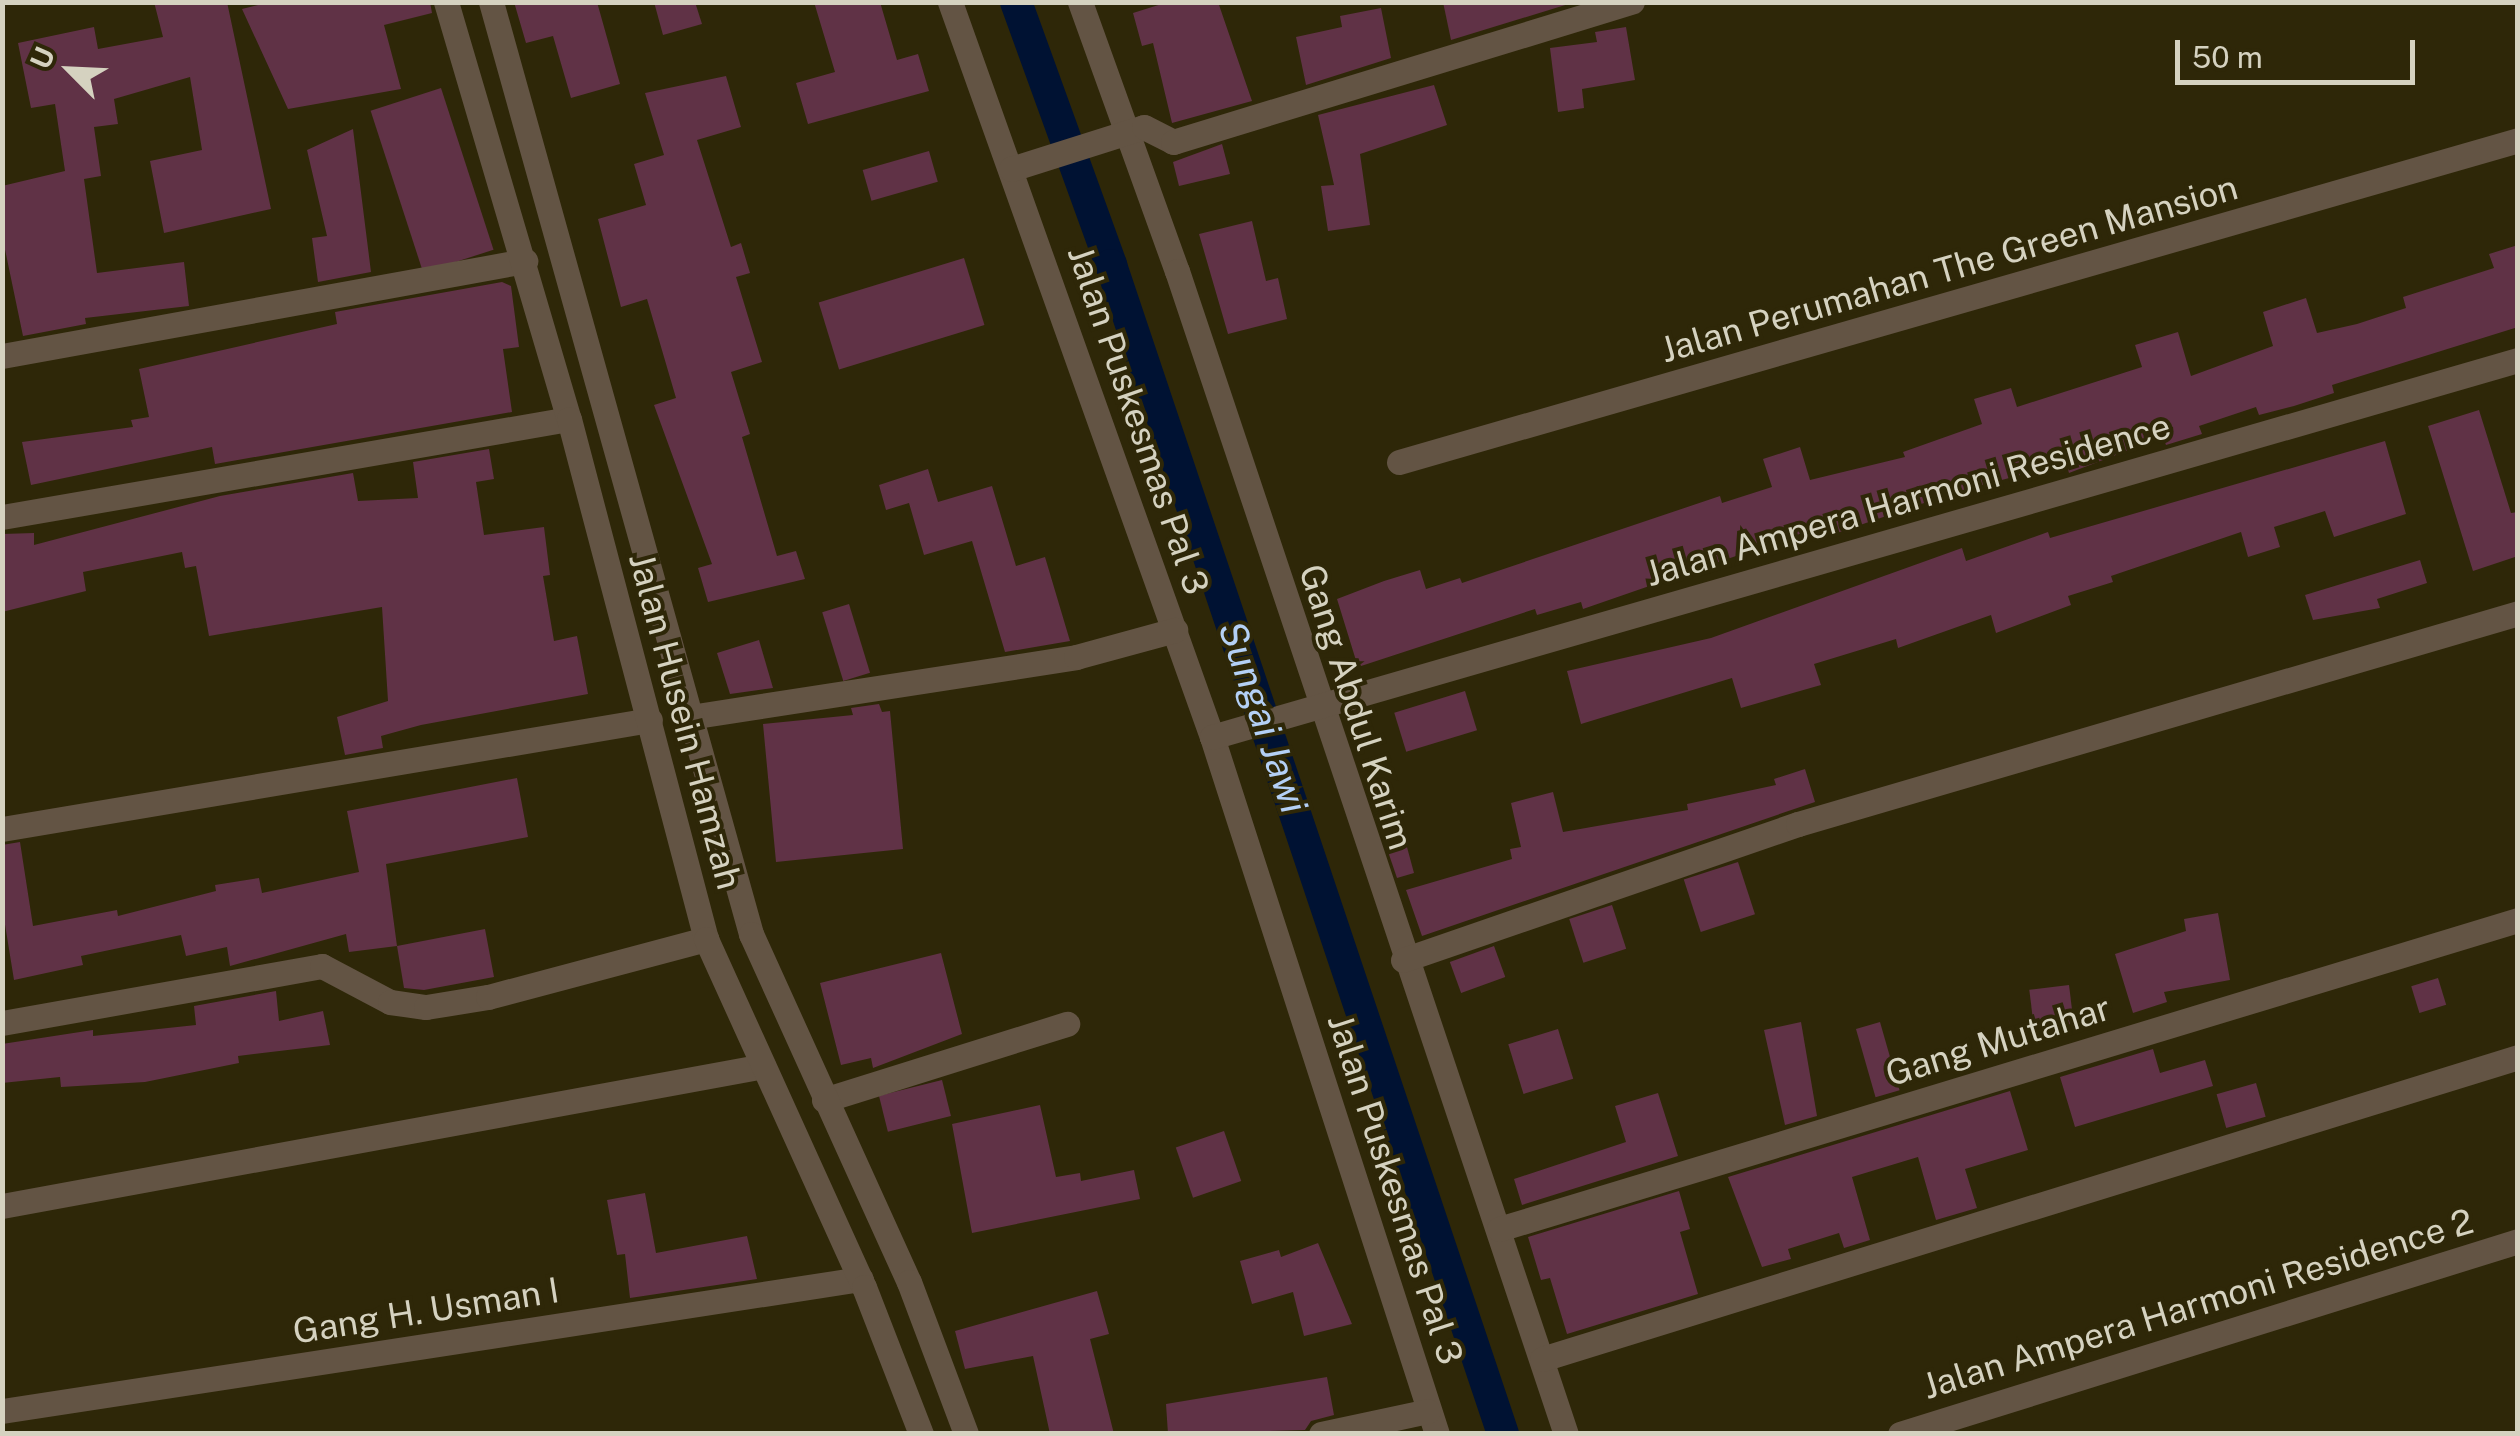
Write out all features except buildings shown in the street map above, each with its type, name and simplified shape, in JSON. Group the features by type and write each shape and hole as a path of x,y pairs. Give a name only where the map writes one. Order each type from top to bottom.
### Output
{"street":[{"name":"Jalan Husein Hamzah","path":"446,2 492,140 570,419 706,939 860,1279 921,1434"},
{"name":"Jalan Husein Hamzah","path":"491,2 529,127 751,934 909,1282 966,1434"},
{"name":"Jalan Puskesmas Pal 3","path":"950,2 1175,630 1223,735 1432,1422"},
{"name":"Gang Abdul Karim","path":"1080,2 1129,132 1311,710 1499,1229 1566,1434"},
{"path":"1011,169 1144,127 1173,142 1632,2"},
{"path":"492,140 529,127"},
{"name":"Jalan Perumahan The Green Mansion","path":"1399,462 2518,140"},
{"path":"2,356 525,261"},
{"name":"Jalan Ampera Harmoni Residence","path":"1223,735 2518,360"},
{"path":"2,517 570,419"},
{"path":"1403,960 1798,824 2518,613"},
{"path":"690,718 1076,657 1175,630"},
{"path":"2,829 650,720"},
{"name":"Gang Mutahar","path":"1499,1229 2518,920"},
{"path":"2,1023 322,966 390,1002 426,1007 706,939"},
{"path":"824,1100 1067,1024"},
{"path":"1542,1359 2518,1057"},
{"path":"2,1206 763,1066"},
{"name":"Jalan Ampera Harmoni Residence 2","path":"1900,1434 2518,1242"},
{"name":"Gang H. Usman I","path":"2,1411 860,1279"},
{"path":"1321,1434 1432,1422"}],"waterway":[{"name":"Sungai Jawi","path":"1016,2 1111,265 1503,1434"}]}
